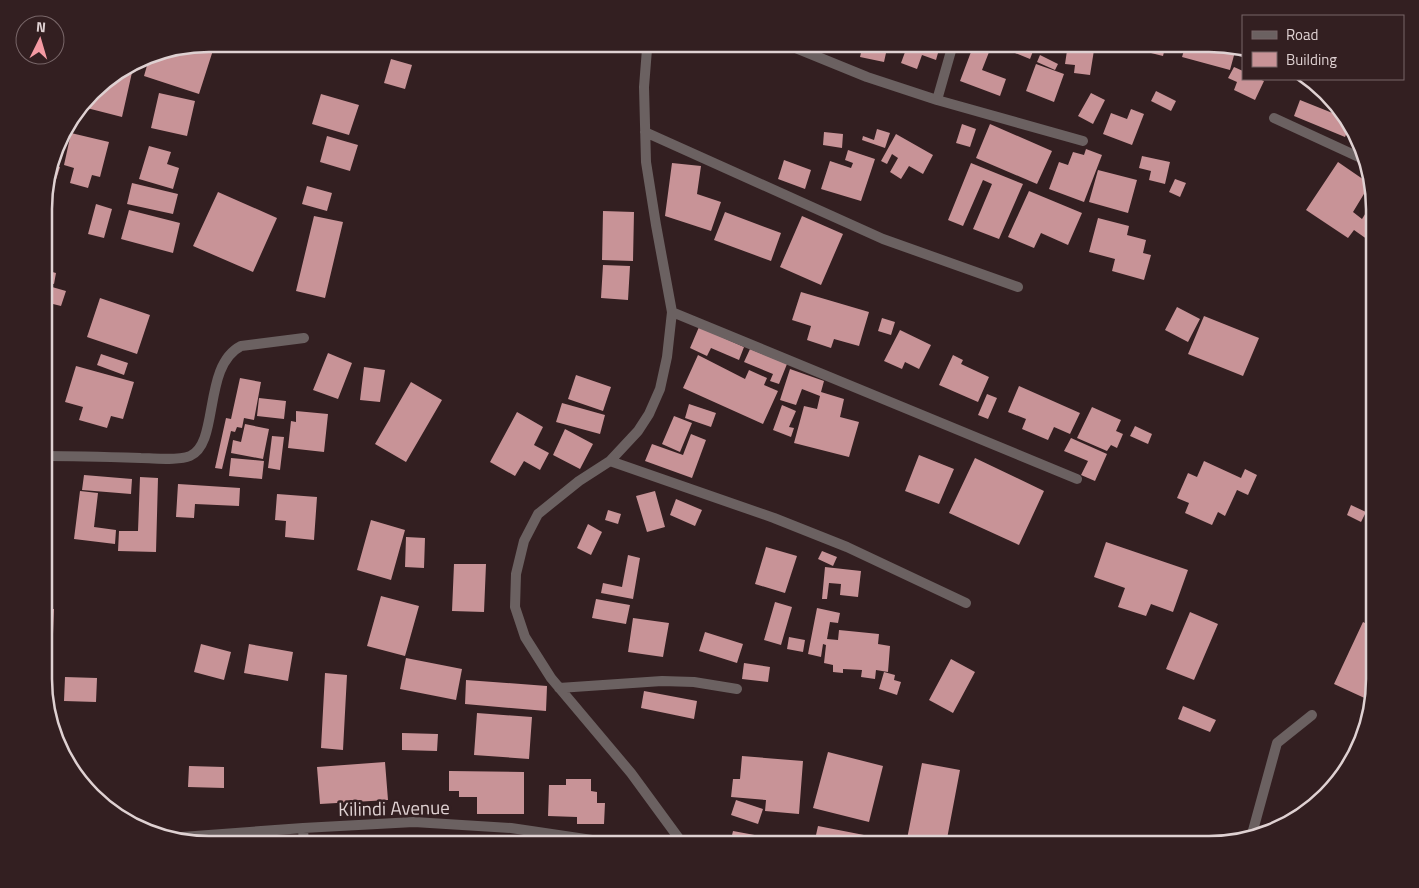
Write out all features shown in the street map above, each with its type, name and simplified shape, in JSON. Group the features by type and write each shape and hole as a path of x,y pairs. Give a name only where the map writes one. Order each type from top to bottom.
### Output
{"street":[{"path":"647,52 644,87 646,162 672,312 667,357 656,398 649,414 638,431 610,461 554,500 538,514 524,541 516,574 515,606 525,637 560,688 631,773 677,836"},
{"path":"806,52 867,77 937,100 1083,141"},
{"path":"937,100 951,52"},
{"path":"1274,118 1357,156"},
{"path":"646,132 883,239 1018,288"},
{"path":"672,312 1077,479"},
{"path":"52,456 188,457 196,453 201,447 219,372 232,350 241,346 304,338"},
{"path":"610,461 774,518 847,547 966,603"},
{"path":"560,688 662,681 694,682 737,689"},
{"path":"1253,829 1277,743 1312,715"},
{"name":"Kilindi Avenue","path":"203,835 304,828 423,823 511,828 563,836"},
{"path":"304,828 304,836"}],"building":[{"path":"212,52 199,94 144,76 147,66 159,61 189,54"},
{"path":"861,52 886,52 884,62 860,57"},
{"path":"905,52 938,52 936,60 922,55 917,69 901,63"},
{"path":"971,52 989,52 982,70 1006,79 1000,96 960,81"},
{"path":"1013,52 1033,52 1030,59"},
{"path":"1067,52 1094,52 1090,75 1074,73 1075,65 1065,64"},
{"path":"1147,52 1164,52 1163,56"},
{"path":"1184,52 1234,55 1230,70 1182,57"},
{"path":"1040,55 1058,64 1055,70 1037,62"},
{"path":"391,59 412,65 405,89 384,83"},
{"path":"1036,64 1064,74 1054,102 1026,91"},
{"path":"1234,67 1242,71 1242,80 1264,81 1255,100 1234,90 1237,82 1228,78"},
{"path":"132,73 122,117 89,109 106,91"},
{"path":"1156,91 1176,101 1171,111 1151,101"},
{"path":"159,93 195,101 187,136 151,128"},
{"path":"1091,93 1105,100 1093,124 1078,116"},
{"path":"321,94 359,105 349,135 312,124"},
{"path":"1300,100 1334,113 1347,133 1345,137 1294,116"},
{"path":"1131,109 1144,114 1132,145 1103,134 1111,113 1127,119"},
{"path":"962,124 976,129 970,147 956,143"},
{"path":"990,124 1052,151 1037,184 976,158"},
{"path":"877,129 890,133 885,148 862,140 863,136 874,140"},
{"path":"824,132 843,134 842,148 823,145"},
{"path":"73,133 109,142 100,177 92,175 88,188 70,183 74,168 64,165"},
{"path":"896,134 933,155 923,174 909,166 901,179 890,172 898,158 892,154 887,164 881,161"},
{"path":"327,136 358,145 350,171 320,162"},
{"path":"149,146 171,152 167,164 179,168 173,189 139,179"},
{"path":"1086,149 1102,155 1084,202 1049,189 1059,162 1068,165 1073,152 1084,155"},
{"path":"848,150 875,159 861,201 821,189 830,161 851,168 853,163 845,160"},
{"path":"1142,156 1170,162 1165,184 1149,180 1151,171 1139,168"},
{"path":"784,160 811,170 805,189 778,179"},
{"path":"1338,162 1363,179 1365,192 1353,212 1362,219 1366,213 1366,238 1354,230 1348,238 1306,210"},
{"path":"672,163 701,166 697,194 721,202 711,231 665,216"},
{"path":"971,163 1023,184 999,239 973,229 992,184 983,180 963,226 948,220"},
{"path":"1098,170 1137,180 1128,213 1089,202"},
{"path":"1175,179 1186,183 1180,197 1169,192"},
{"path":"132,183 178,194 173,214 127,204"},
{"path":"307,186 332,193 327,211 302,204"},
{"path":"1029,191 1082,213 1068,245 1041,233 1034,248 1008,237"},
{"path":"218,192 277,218 253,272 193,246"},
{"path":"96,204 112,209 104,238 88,234"},
{"path":"129,210 180,223 173,253 121,239"},
{"path":"603,211 634,212 633,261 602,260"},
{"path":"725,212 781,233 771,261 714,240"},
{"path":"314,216 343,222 325,298 296,291"},
{"path":"802,216 843,234 821,285 780,267"},
{"path":"1098,218 1129,226 1127,235 1146,240 1143,253 1151,255 1144,280 1112,271 1115,259 1089,252"},
{"path":"603,265 630,266 628,300 601,298"},
{"path":"52,272 56,273 54,284 52,284"},
{"path":"52,287 66,291 61,306 52,304"},
{"path":"801,292 869,312 859,346 834,339 831,348 807,340 811,326 792,320"},
{"path":"100,298 150,315 137,354 87,337"},
{"path":"1177,307 1200,319 1188,342 1165,330"},
{"path":"1204,316 1259,338 1243,376 1188,354"},
{"path":"882,318 895,322 891,335 878,331"},
{"path":"699,327 744,347 739,360 711,348 707,356 690,348"},
{"path":"900,330 931,345 919,369 905,362 902,369 884,361"},
{"path":"750,349 787,364 779,384 770,381 773,374 744,362"},
{"path":"328,353 352,363 338,399 313,390"},
{"path":"101,354 128,363 124,375 97,365"},
{"path":"698,355 745,379 749,370 767,378 764,385 778,391 763,424 683,388"},
{"path":"953,355 963,360 961,364 989,377 978,402 939,385"},
{"path":"76,366 134,382 123,419 111,416 107,428 79,420 83,407 65,402"},
{"path":"364,367 385,370 380,402 360,400"},
{"path":"790,369 824,381 821,392 844,399 840,417 859,422 849,457 794,443 804,406 817,409 820,396 802,389 796,405 780,400"},
{"path":"576,375 611,387 603,411 568,399"},
{"path":"240,378 261,382 254,420 244,418 242,428 237,427 235,432 231,431 222,469 215,468 226,418 231,419"},
{"path":"411,382 442,400 406,462 375,444"},
{"path":"1019,386 1080,413 1070,434 1054,427 1048,440 1022,429 1026,419 1008,412"},
{"path":"987,394 997,398 988,419 978,415"},
{"path":"259,398 286,401 284,419 257,416"},
{"path":"562,403 605,415 600,434 556,422"},
{"path":"689,404 716,413 711,427 685,418"},
{"path":"782,405 796,411 789,427 794,428 791,437 773,430"},
{"path":"1092,407 1121,420 1116,431 1123,434 1117,448 1111,445 1107,451 1077,438"},
{"path":"296,411 328,414 324,452 288,448 291,421 296,422"},
{"path":"517,412 543,427 534,445 549,453 540,470 524,461 515,476 490,462"},
{"path":"674,416 692,423 680,452 662,444"},
{"path":"245,424 269,429 263,459 231,453 233,440 241,442"},
{"path":"1135,426 1152,434 1148,444 1130,436"},
{"path":"565,429 593,444 580,469 553,455"},
{"path":"691,434 706,440 692,478 645,461 652,444 683,455"},
{"path":"272,436 284,437 280,470 268,468"},
{"path":"1071,438 1107,454 1095,481 1081,475 1088,461 1064,451"},
{"path":"919,455 954,469 939,504 905,491"},
{"path":"231,458 264,461 262,479 229,476"},
{"path":"975,458 1044,491 1019,545 949,513"},
{"path":"1204,461 1241,478 1245,469 1257,475 1248,495 1237,490 1225,516 1218,512 1212,525 1185,513 1189,503 1177,498 1188,473 1197,477"},
{"path":"84,475 132,479 131,494 82,490"},
{"path":"140,477 158,478 156,552 118,551 119,531 138,531"},
{"path":"178,484 240,488 239,506 195,504 194,518 176,517"},
{"path":"80,491 98,493 94,527 116,530 115,544 74,539"},
{"path":"655,491 665,527 647,532 636,496"},
{"path":"277,494 317,497 314,540 285,537 286,521 275,520"},
{"path":"676,499 702,510 695,526 670,515"},
{"path":"1351,505 1366,512 1361,522 1347,515"},
{"path":"608,510 621,514 618,524 605,520"},
{"path":"371,520 405,530 391,580 357,570"},
{"path":"588,524 602,532 591,555 577,548"},
{"path":"406,537 425,538 424,568 405,567"},
{"path":"1106,542 1188,570 1173,612 1151,604 1146,616 1118,607 1125,588 1094,577"},
{"path":"766,547 797,556 785,593 755,584"},
{"path":"822,551 837,557 833,566 818,559"},
{"path":"628,555 640,558 633,599 601,593 603,583 622,587"},
{"path":"454,564 486,564 484,612 452,611"},
{"path":"825,567 861,571 858,597 840,595 841,584 829,583 827,599 822,599"},
{"path":"381,596 419,606 405,656 367,646"},
{"path":"596,599 630,605 626,624 592,618"},
{"path":"775,602 792,607 781,645 764,640"},
{"path":"817,608 840,613 838,623 830,622 827,639 838,640 839,630 879,634 878,644 890,646 888,672 876,670 875,679 861,677 862,670 843,669 843,673 833,672 833,665 824,663 826,645 823,644 821,657 808,654"},
{"path":"52,609 54,609 52,659"},
{"path":"1190,612 1218,624 1194,680 1166,669"},
{"path":"633,618 669,623 663,657 628,652"},
{"path":"1363,622 1366,624 1365,698 1334,684"},
{"path":"705,632 743,644 737,663 699,651"},
{"path":"789,637 805,640 803,652 787,649"},
{"path":"201,644 231,652 224,680 194,672"},
{"path":"249,644 293,652 288,681 244,673"},
{"path":"406,658 462,669 456,700 400,689"},
{"path":"951,659 975,672 953,713 929,700"},
{"path":"744,663 770,667 768,682 742,679"},
{"path":"884,672 895,675 894,680 901,682 897,695 879,689"},
{"path":"325,673 347,675 343,750 321,748"},
{"path":"65,677 97,678 96,702 64,701"},
{"path":"466,680 547,686 546,711 465,704"},
{"path":"644,691 697,701 694,719 641,708"},
{"path":"1183,706 1216,720 1210,732 1178,719"},
{"path":"477,713 532,717 529,759 474,755"},
{"path":"402,733 438,734 437,751 402,750"},
{"path":"828,752 883,766 869,822 813,808"},
{"path":"742,756 803,761 799,814 765,811 766,800 731,797 733,779 740,779"},
{"path":"385,762 388,800 320,804 317,767"},
{"path":"922,763 960,770 948,835 908,835"},
{"path":"189,766 224,767 224,788 188,787"},
{"path":"449,771 524,772 524,814 477,814 477,797 459,797 459,791 449,791"},
{"path":"566,779 591,779 591,791 597,792 597,803 605,803 604,824 577,824 577,817 548,816 549,785 566,785"},
{"path":"736,800 763,809 758,824 731,815"},
{"path":"818,826 864,835 864,835 816,835"},
{"path":"733,831 757,835 732,835"}]}
